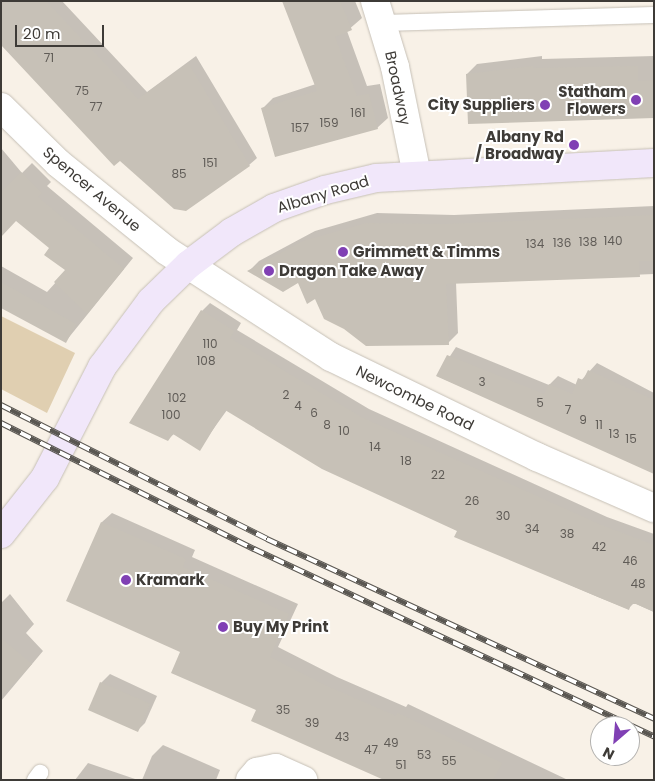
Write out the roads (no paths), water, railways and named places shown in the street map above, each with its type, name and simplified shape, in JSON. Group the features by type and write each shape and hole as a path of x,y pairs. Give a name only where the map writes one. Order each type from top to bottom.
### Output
{"street":[{"name":"Broadway","path":"379,12 417,175"},
{"name":"Spencer Avenue","path":"1,107 58,163 188,265"},
{"name":"Albany Road","path":"1,534 53,464 102,367 151,301 188,265 232,232 274,208 325,190 376,178 654,163"},
{"name":"Newcombe Road","path":"188,265 331,357 537,457 654,508"},
{"path":"250,780 257,772 276,768 303,780"}],"lane":[{"path":"379,12 654,15"}],"railway":[{"path":"1,405 267,539 654,719"},
{"path":"1,423 254,549 654,736"}],"place":[{"name":"Statham Flowers","path":"636,100"},
{"name":"City Suppliers","path":"545,105"},
{"name":"Albany Rd / Broadway","path":"574,145"},
{"name":"Grimmett & Timms","path":"343,252"},
{"name":"Dragon Take Away","path":"269,271"},
{"name":"Kramark","path":"126,580"},
{"name":"Buy My Print","path":"223,627"}]}
